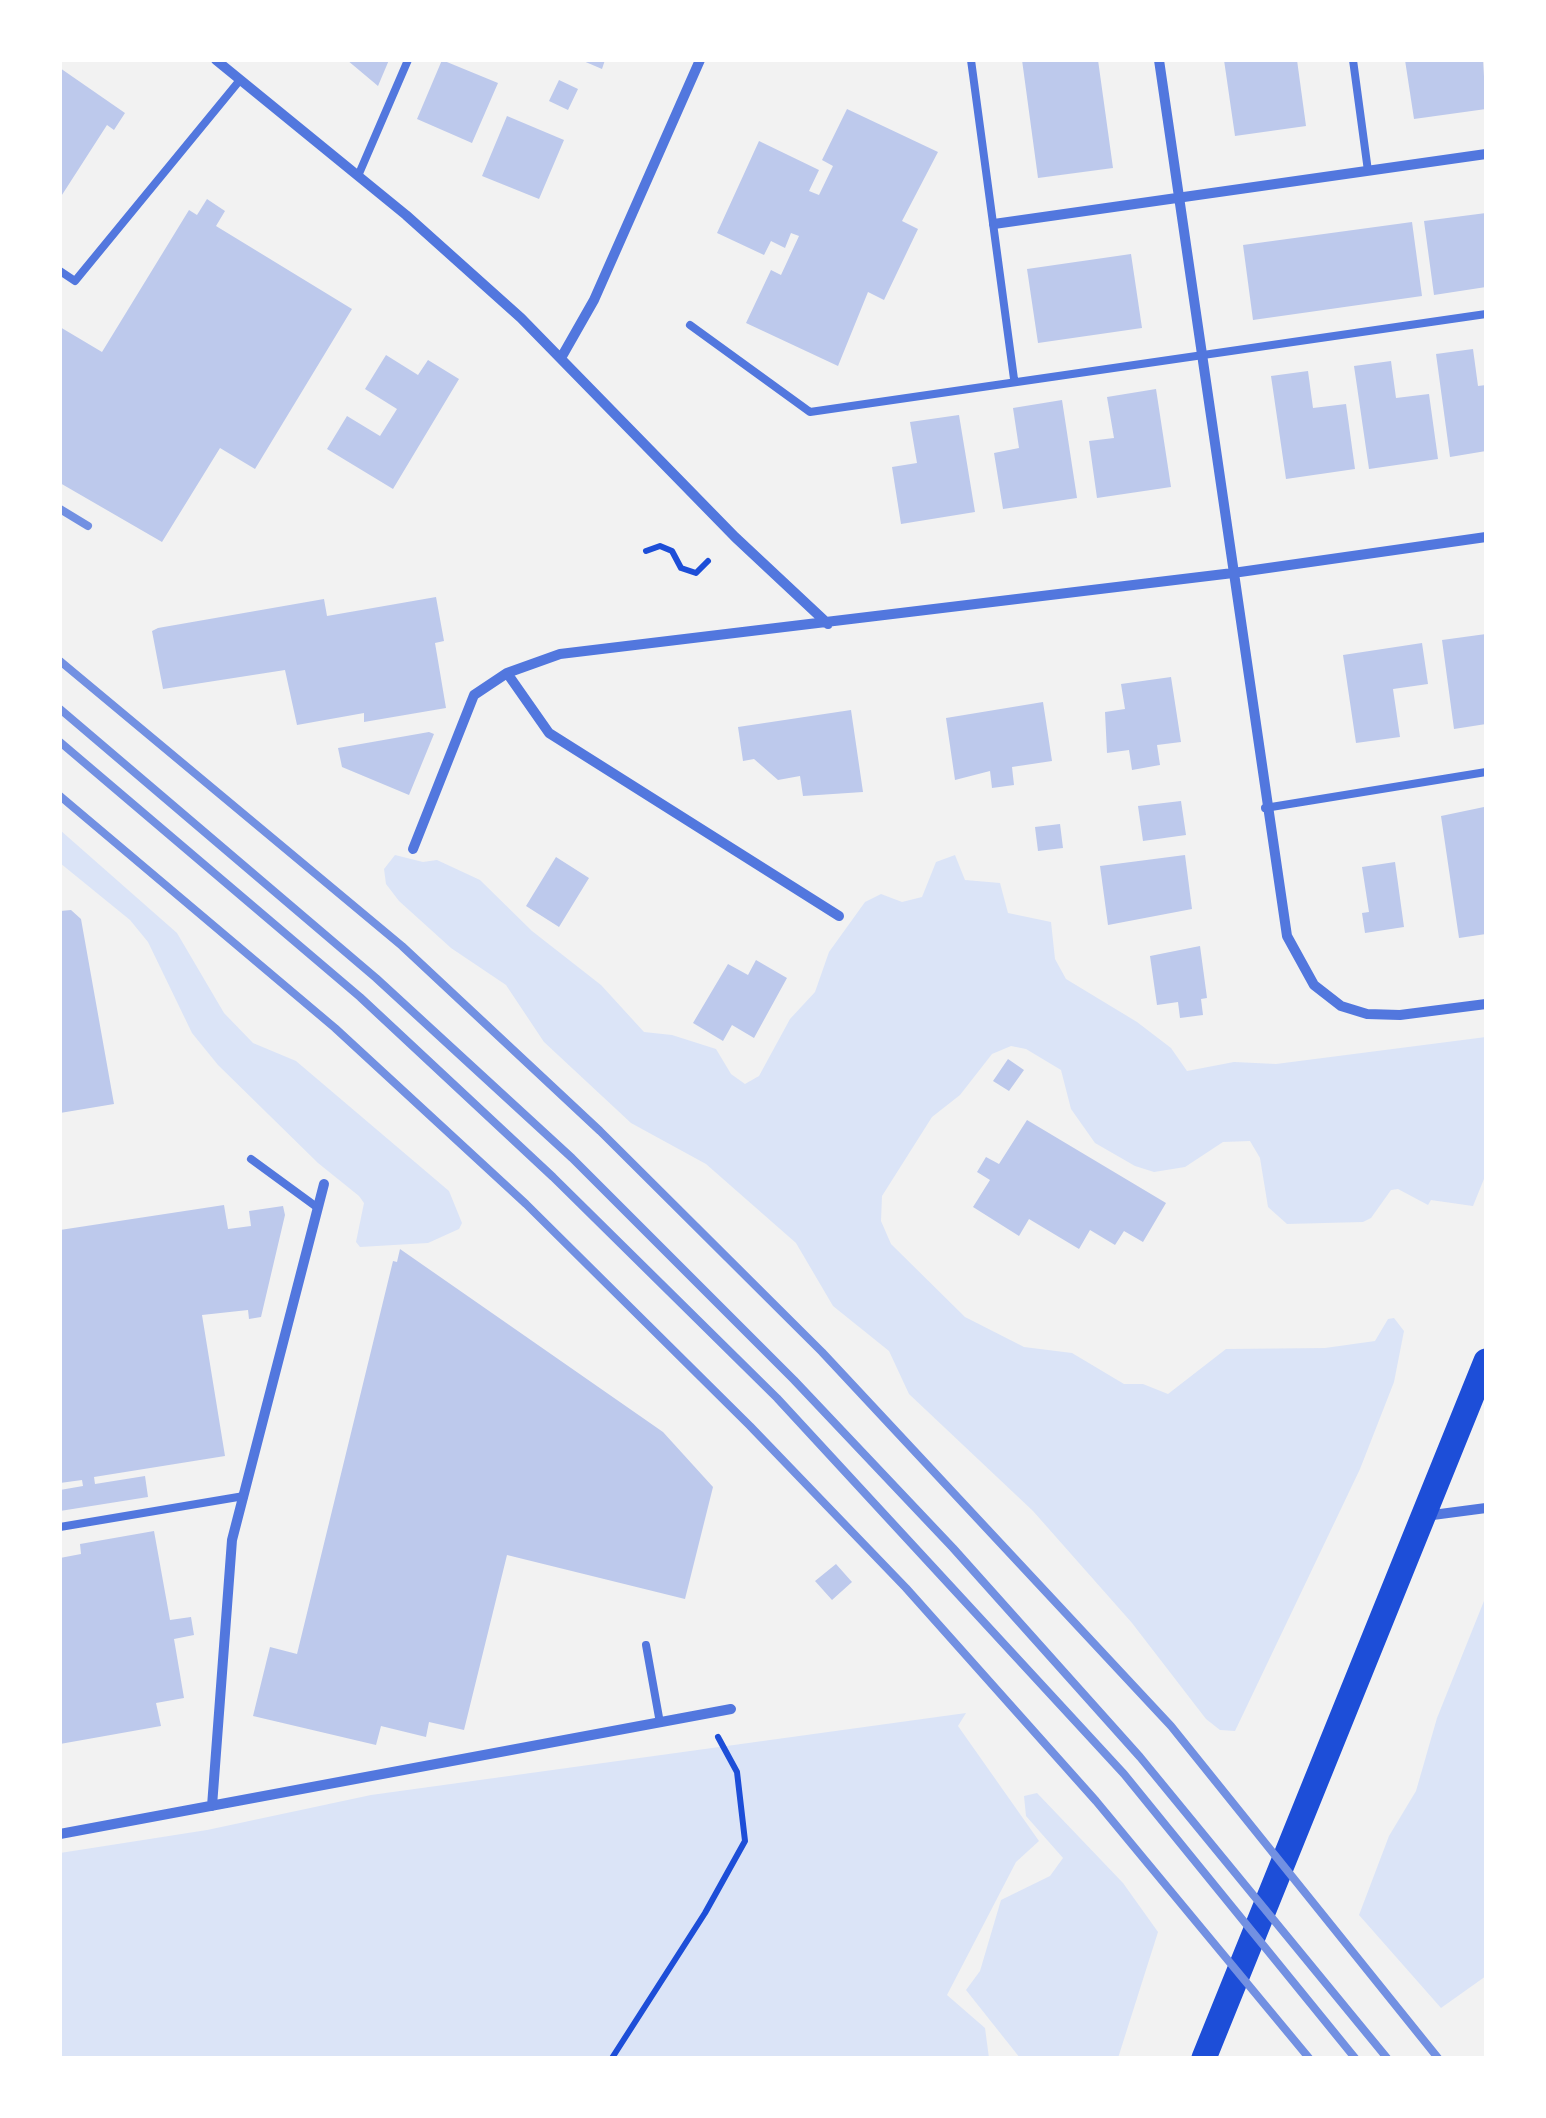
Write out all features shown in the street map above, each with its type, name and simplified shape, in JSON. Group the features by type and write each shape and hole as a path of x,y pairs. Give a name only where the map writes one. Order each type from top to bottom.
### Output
{"main road":[{"path":"1204,2058 1486,1361"}],"street":[{"path":"216,60 358,176 561,358 735,536 828,624"},
{"path":"561,358 594,300 700,60"},
{"path":"1159,60 1286,936 1314,985 1341,1006 1367,1014 1400,1015 1486,1004"},
{"path":"994,224 1486,154"},
{"path":"412,849 474,695 507,674 560,654 1233,573 1486,537"},
{"path":"507,674 549,733 838,916"},
{"path":"212,1806 232,1540 324,1184"},
{"path":"1424,1516 1486,1508"},
{"path":"60,1834 730,1709"}],"lane":[{"path":"358,176 408,60"},
{"path":"970,60 1014,379"},
{"path":"1353,60 1368,171"},
{"path":"60,272 74,281 240,80"},
{"path":"690,325 810,412 1014,379 1486,314"},
{"path":"1265,808 1486,772"},
{"path":"250,1158 318,1208"},
{"path":"60,1527 244,1496"},
{"path":"646,1645 660,1723"}],"path":[{"path":"646,551 660,546 672,551 681,568 696,573 708,562"},
{"path":"612,2058 746,1841 737,1772 705,1714"}],"shaded area":[{"path":"60,830 177,933 224,1013 253,1043 296,1061 449,1191 462,1223 459,1229 428,1243 360,1247 356,1242 364,1203 359,1196 318,1163 218,1065 192,1033 148,942 130,920 60,863"},
{"path":"395,855 423,862 437,860 480,880 532,931 601,985 644,1032 672,1035 716,1049 731,1074 745,1084 759,1076 790,1019 815,992 829,952 865,902 881,894 902,902 922,897 936,862 955,855 965,880 1000,883 1008,913 1051,922 1055,959 1066,979 1137,1022 1171,1048 1187,1071 1234,1062 1276,1064 1486,1037 1486,1174 1473,1206 1431,1200 1428,1205 1398,1189 1391,1190 1371,1218 1363,1222 1287,1224 1268,1207 1260,1158 1250,1141 1223,1142 1185,1167 1154,1172 1135,1166 1095,1143 1071,1109 1061,1070 1026,1049 1011,1046 992,1054 960,1095 932,1117 882,1196 881,1221 891,1244 965,1317 1024,1347 1072,1353 1124,1384 1143,1384 1168,1394 1226,1349 1325,1348 1375,1341 1388,1319 1394,1318 1404,1331 1394,1382 1360,1469 1235,1731 1220,1730 1206,1719 1132,1623 1033,1511 909,1394 889,1351 833,1306 796,1243 706,1164 631,1123 544,1042 506,985 451,948 399,901 386,884 384,869"},
{"path":"1486,1596 1486,1976 1441,2008 1359,1915 1389,1836 1416,1791 1437,1718"},
{"path":"966,1713 958,1726 1039,1841 1016,1862 947,1995 985,2028 989,2058 60,2058 60,1853 207,1830 371,1795"},
{"path":"1037,1793 1123,1883 1158,1932 1118,2058 1020,2058 966,1990 980,1971 1001,1900 1050,1876 1063,1858 1026,1816 1024,1796"}],"building":[{"path":"347,60 389,60 378,86"},
{"path":"442,60 498,83 472,143 417,119"},
{"path":"581,60 605,60 602,69"},
{"path":"1022,60 1098,60 1113,168 1038,178"},
{"path":"1224,60 1297,60 1306,126 1235,136"},
{"path":"1405,60 1483,60 1486,109 1414,119"},
{"path":"60,68 125,113 114,130 107,125 60,198"},
{"path":"559,80 578,89 568,110 549,101"},
{"path":"847,109 938,152 902,221 918,229 884,300 868,292 838,366 746,323 771,270 781,275 799,236 791,233 785,248 771,241 764,255 717,233 759,141 819,170 809,191 819,195 833,166 822,160"},
{"path":"507,116 564,140 539,199 482,176"},
{"path":"207,199 225,211 216,226 352,309 255,469 220,448 162,542 60,483 60,327 102,352 189,210 197,215"},
{"path":"1486,213 1486,287 1434,295 1424,221"},
{"path":"1412,222 1422,296 1253,320 1243,245"},
{"path":"1131,254 1142,328 1038,343 1027,269"},
{"path":"1473,349 1478,386 1486,385 1486,451 1450,457 1436,354"},
{"path":"386,355 418,375 428,360 459,379 393,489 327,449 347,416 380,436 397,409 365,389"},
{"path":"1391,361 1396,398 1429,394 1438,459 1369,469 1354,366"},
{"path":"1308,371 1313,408 1346,404 1355,469 1286,479 1271,376"},
{"path":"1156,389 1171,487 1097,498 1089,441 1114,438 1107,397"},
{"path":"1062,400 1077,498 1003,509 994,453 1019,448 1013,408"},
{"path":"959,415 975,512 901,524 892,467 917,463 910,422"},
{"path":"436,597 444,641 435,643 446,708 364,722 364,713 297,725 285,670 163,689 152,631 158,628 324,599 327,616"},
{"path":"1486,634 1486,724 1454,729 1442,640"},
{"path":"1422,643 1428,684 1393,689 1400,737 1356,743 1343,655"},
{"path":"1171,677 1181,742 1157,745 1160,765 1132,770 1129,750 1107,753 1105,712 1125,709 1121,684"},
{"path":"1043,702 1052,761 1012,767 1014,785 992,788 990,771 955,780 946,718"},
{"path":"851,710 863,792 803,796 800,776 778,780 754,759 743,761 738,727"},
{"path":"434,734 409,795 342,767 338,748"},
{"path":"1181,801 1186,835 1143,841 1138,806"},
{"path":"1484,807 1486,934 1459,938 1441,816"},
{"path":"1060,824 1063,848 1038,851 1035,827"},
{"path":"1185,855 1192,909 1108,925 1100,866"},
{"path":"556,857 589,878 559,927 526,906"},
{"path":"1395,862 1404,927 1365,933 1362,913 1369,912 1362,867"},
{"path":"71,910 81,919 114,1104 60,1113 60,911"},
{"path":"1200,946 1207,998 1201,999 1203,1015 1180,1018 1178,1002 1157,1005 1150,956"},
{"path":"756,960 787,978 754,1038 732,1025 723,1041 693,1023 728,964 748,975"},
{"path":"1008,1059 1024,1070 1009,1091 993,1081"},
{"path":"1027,1120 1166,1203 1143,1242 1124,1231 1115,1245 1090,1230 1079,1249 1029,1219 1019,1236 973,1207 990,1180 977,1172 986,1157 999,1164"},
{"path":"224,1205 228,1229 251,1226 249,1211 283,1206 285,1215 261,1317 249,1319 248,1310 202,1315 225,1456 94,1477 95,1484 145,1476 148,1497 60,1511 60,1490 83,1486 82,1480 60,1483 60,1230"},
{"path":"400,1249 663,1432 713,1487 685,1599 507,1555 464,1730 429,1722 426,1737 381,1726 376,1745 253,1716 270,1647 297,1654 393,1261 397,1262"},
{"path":"154,1531 170,1620 191,1617 194,1635 174,1639 184,1698 156,1703 161,1726 60,1744 60,1558 81,1554 80,1544"},
{"path":"836,1564 852,1582 832,1600 815,1581"}],"railway":[{"path":"60,509 88,526"},
{"path":"60,661 402,946 600,1131 822,1352 1171,1726 1438,2058"},
{"path":"60,709 376,978 572,1158 794,1380 953,1548 1140,1757 1387,2058"},
{"path":"60,742 360,997 553,1177 777,1398 1124,1774 1355,2058"},
{"path":"60,796 335,1028 526,1204 750,1426 906,1588 1096,1801 1309,2058"}]}
